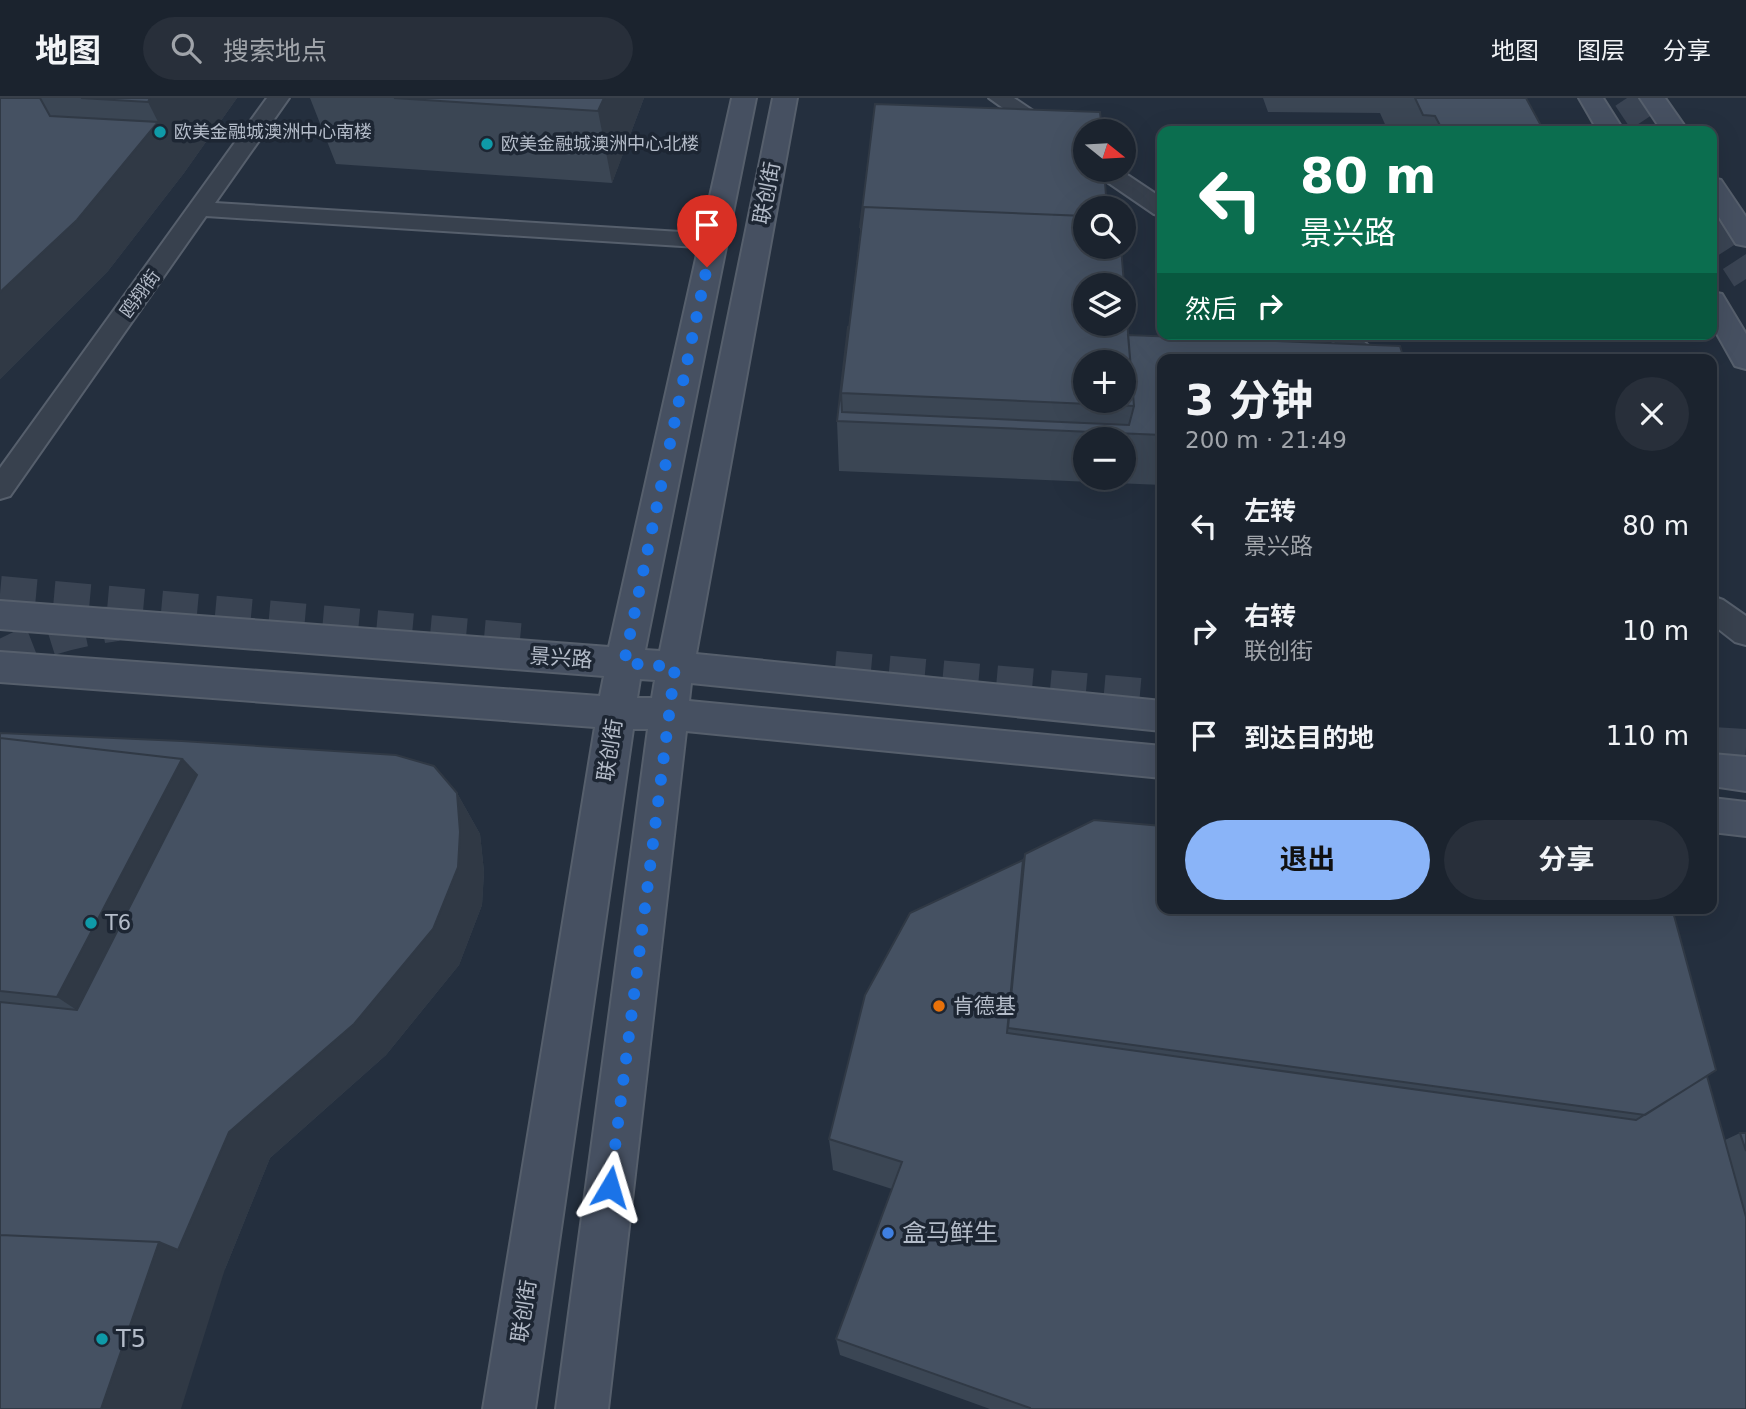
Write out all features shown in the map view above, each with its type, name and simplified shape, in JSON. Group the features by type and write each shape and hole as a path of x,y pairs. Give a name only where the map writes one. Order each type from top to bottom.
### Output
{"street":[{"name":"鸥翔街","path":"0,489 278,98"},
{"name":"联创街","path":"509,1409 615,713 744,98"},
{"name":"联创街","path":"582,1409 675,667 785,98"},
{"path":"1000,98 1073,148"},
{"path":"1591,98 1608,126"},
{"path":"1652,98 1672,126"},
{"path":"1123,182 1157,206"},
{"path":"1717,194 1746,238"},
{"path":"201,209 713,241"},
{"path":"1717,310 1746,359"},
{"path":"1346,340 1364,354"},
{"path":"1717,612 1746,633"},
{"name":"景兴路","path":"0,615 675,667 1157,715"},
{"path":"0,667 615,713 668,714 1157,762"},
{"path":"1717,771 1746,774"},
{"path":"1717,815 1746,818"}],"building":[{"path":"0,98 40,98 50,116 158,122 77,220 0,292"},
{"path":"81,98 150,98 148,102"},
{"path":"394,98 604,98 598,111"},
{"path":"1415,98 1526,98 1541,126 1440,126 1435,116 1423,115"},
{"path":"875,104 1100,112 1101,119 1073,119 1073,182 1105,182 1106,196 1073,196 1073,216 864,207 860,227"},
{"path":"864,207 1073,216 1073,259 1122,259 1123,273 1073,273 1073,336 1128,336 1129,350 1073,350 1073,403 841,393"},
{"path":"848,327 841,393 842,412 1129,425 1132,413 1136,413 1136,350 1129,350 1128,336 1157,336 1157,340 1252,340 1400,346 1402,354 1157,354 1157,435 1136,434 1136,427 1073,427 1073,431 837,421"},
{"path":"0,733 182,741 396,755 434,766 457,793 460,832 458,867 433,929 354,1024 229,1132 178,1250 159,1242 0,1235 0,1002 77,1010 197,775 182,759 0,738"},
{"path":"0,738 182,759 57,997 0,991"},
{"path":"1094,820 1157,826 1157,914 1674,914 1716,1070 1645,1115 1008,1028 1025,854"},
{"path":"1023,860 1007,1033 1636,1120 1707,1076 1746,1217 1746,1409 1030,1409 836,1339 902,1162 829,1139 865,995 910,913"},
{"path":"1740,1133 1746,1133 1746,1151"},
{"name":"T5","path":"0,1235 159,1242 101,1409 0,1409"}],"tunnel":[{"path":"1627,98 1646,126"},
{"path":"1717,234 1746,279"},
{"path":"0,594 528,642"},
{"path":"0,659 57,635 117,623"},
{"path":"835,669 1157,698"},
{"path":"1717,745 1746,747"}],"place":[{"name":"欧美金融城澳洲中心南楼","path":"160,132"},
{"name":"欧美金融城澳洲中心北楼","path":"487,144"},
{"name":"T6","path":"91,923"},
{"name":"肯德基","path":"939,1006"},
{"name":"盒马鲜生","path":"888,1233"},
{"name":"T5","path":"102,1339"}],"route":[{"path":"610,1187 675,667 624,663 707,267"}]}
